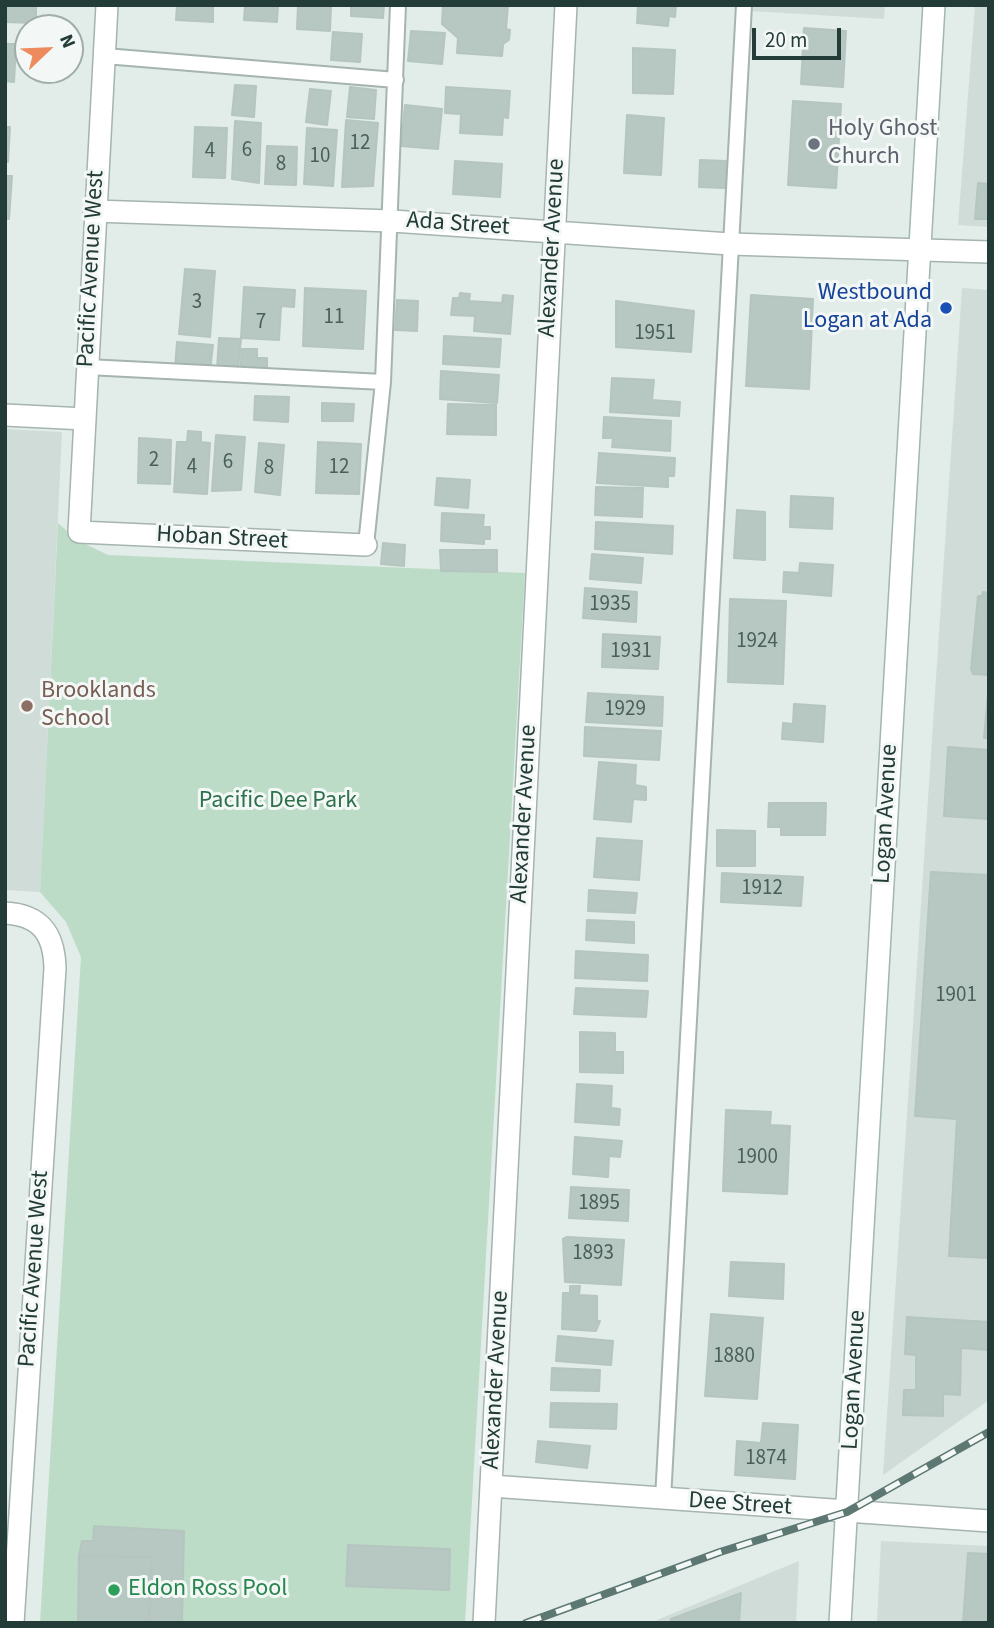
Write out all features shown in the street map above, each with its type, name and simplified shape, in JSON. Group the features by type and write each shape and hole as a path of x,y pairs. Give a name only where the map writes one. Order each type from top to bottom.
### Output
{"street":[{"name":"Pacific Avenue West","path":"79,532 107,5"},
{"name":"Alexander Avenue","path":"484,1623 566,5"},
{"name":"Logan Avenue","path":"841,1623 934,5"},
{"name":"Ada Street","path":"94,211 392,220 730,244 989,252"},
{"path":"5,415 85,419"},
{"name":"Hoban Street","path":"79,532 366,545"},
{"name":"Pacific Avenue West","path":"5,913 23,914 47,932 54,948 55,968 13,1623"},
{"name":"Dee Street","path":"491,1486 989,1521"}],"lane":[{"path":"366,545 383,382 392,220 398,5"},
{"path":"663,1499 744,5"},
{"path":"104,56 396,80"},
{"path":"87,367 383,382"}],"shaded area":[{"path":"751,5 885,5 884,19 751,11"},
{"path":"975,5 989,5 989,227 958,225"},
{"path":"962,288 989,290 989,1400 883,1475"},
{"name":"Brooklands School","path":"5,429 62,432 40,892 5,890"},
{"path":"881,1541 989,1546 989,1623 877,1623"},
{"path":"799,1561 796,1623 657,1623 657,1620"}],"green space":[{"name":"Pacific Dee Park","path":"58,523 77,540 108,555 525,573 465,1623 40,1623 81,957 66,922 40,892"}],"building":[{"path":"5,5 36,5 36,14 14,14 14,22 5,22"},
{"path":"177,5 213,5 213,22 176,20"},
{"path":"245,5 278,5 277,22 244,20"},
{"path":"298,5 331,5 330,31 297,29"},
{"path":"351,5 384,5 383,18 351,16"},
{"path":"443,5 508,5 506,29 510,30 509,40 503,44 502,56 457,53 458,38 442,24"},
{"path":"638,5 676,5 675,17 669,16 668,26 637,23"},
{"path":"804,28 846,31 843,87 801,84"},
{"path":"411,31 445,33 442,64 408,61"},
{"path":"333,32 362,34 360,62 331,60"},
{"path":"5,44 14,44 14,82 5,81"},
{"path":"633,48 675,50 673,94 633,93"},
{"path":"235,85 256,86 254,117 232,115"},
{"path":"350,87 376,90 374,119 347,117"},
{"path":"446,87 510,91 508,118 503,117 502,135 460,133 461,114 445,113"},
{"path":"310,89 331,91 327,125 306,122"},
{"name":"Holy Ghost Church","path":"793,101 841,104 836,188 788,185"},
{"path":"405,105 442,109 438,149 401,146"},
{"path":"627,115 664,118 661,175 624,173"},
{"path":"346,120 378,123 373,186 342,187"},
{"path":"235,121 261,123 259,183 232,179"},
{"path":"5,127 10,127 8,162 5,162"},
{"path":"195,127 227,128 225,178 193,177"},
{"path":"307,128 337,130 333,186 304,184"},
{"path":"267,146 297,147 296,185 265,184"},
{"path":"700,160 726,161 725,188 699,187"},
{"path":"455,161 502,164 500,197 453,194"},
{"path":"5,176 12,176 9,219 5,218"},
{"path":"978,183 989,184 989,219 975,219"},
{"path":"185,269 215,271 210,337 179,334"},
{"path":"244,287 295,290 294,307 281,306 279,340 241,338"},
{"path":"305,288 366,291 363,349 303,346"},
{"path":"460,293 470,294 469,301 502,303 503,295 513,296 510,334 474,331 475,316 451,315 453,298 459,298"},
{"path":"751,295 813,299 809,389 746,386"},
{"path":"397,300 418,301 417,331 395,330"},
{"path":"616,301 694,311 691,352 616,347"},
{"path":"444,336 501,339 499,367 443,364"},
{"path":"219,338 241,339 238,370 217,369"},
{"path":"177,342 213,345 210,371 175,368"},
{"path":"242,349 257,349 257,358 267,358 267,372 240,374"},
{"path":"441,371 499,375 497,403 440,399"},
{"path":"612,378 654,380 652,400 680,402 679,416 610,412"},
{"path":"255,396 289,397 288,422 254,420"},
{"path":"322,403 354,404 353,421 322,421"},
{"path":"448,404 496,405 496,435 447,434"},
{"path":"604,417 671,421 670,451 612,447 613,438 603,438"},
{"path":"188,431 201,432 201,442 210,443 207,494 174,492 177,442 187,442"},
{"path":"216,435 245,437 241,490 212,491"},
{"path":"139,438 171,440 170,484 138,483"},
{"path":"318,442 361,444 359,494 316,493"},
{"path":"259,443 284,445 280,495 255,492"},
{"path":"599,453 675,458 674,476 668,476 668,487 597,483"},
{"path":"437,478 470,480 468,508 435,505"},
{"path":"596,487 643,488 642,517 595,515"},
{"path":"791,496 833,498 832,529 790,527"},
{"path":"737,510 765,512 765,560 734,558"},
{"path":"442,513 484,515 483,527 490,527 490,539 484,539 484,544 441,541"},
{"path":"596,522 673,526 672,554 595,549"},
{"path":"383,543 405,545 404,566 381,564"},
{"path":"440,550 497,550 497,572 441,571"},
{"path":"592,554 643,558 641,583 590,579"},
{"path":"800,563 833,565 831,596 783,592 784,572 799,573"},
{"path":"585,588 637,592 636,622 583,618"},
{"path":"983,592 989,593 989,675 973,674 971,669 978,596 982,596"},
{"path":"730,599 786,601 783,684 728,682"},
{"path":"603,634 660,637 658,669 602,667"},
{"path":"989,682 989,738 984,738"},
{"path":"588,693 663,697 662,726 586,722"},
{"path":"794,704 825,706 823,742 782,739 783,723 793,724"},
{"path":"585,727 661,731 659,760 584,756"},
{"path":"948,747 989,750 989,819 944,816"},
{"path":"599,762 636,765 635,785 646,787 646,800 633,799 631,822 594,819"},
{"path":"769,803 826,803 825,835 781,835 781,827 768,827"},
{"path":"717,830 755,831 755,866 717,866"},
{"path":"597,838 642,841 639,880 594,877"},
{"path":"931,872 989,875 989,1258 949,1256 957,1119 915,1116"},
{"path":"722,873 803,877 801,906 721,902"},
{"path":"589,890 637,893 635,913 588,911"},
{"path":"587,920 634,922 634,943 586,940"},
{"path":"576,951 648,955 647,981 575,978"},
{"path":"576,988 648,991 646,1017 574,1014"},
{"path":"580,1032 615,1033 615,1052 623,1052 623,1073 580,1072"},
{"path":"577,1084 612,1086 611,1108 620,1109 619,1125 575,1122"},
{"path":"726,1110 771,1112 770,1125 790,1126 787,1194 723,1191"},
{"path":"575,1137 622,1141 620,1157 609,1156 608,1177 573,1174"},
{"path":"571,1187 629,1190 628,1221 569,1218"},
{"path":"563,1239 624,1240 621,1285 565,1282"},
{"path":"731,1262 784,1264 783,1299 729,1296"},
{"path":"570,1286 580,1286 579,1295 597,1296 597,1321 600,1321 596,1331 562,1329 563,1293 570,1293"},
{"path":"711,1314 763,1318 757,1399 705,1396"},
{"path":"907,1317 989,1322 989,1350 961,1348 960,1395 943,1394 943,1416 903,1415 904,1390 916,1390 916,1355 905,1354"},
{"path":"558,1336 613,1341 611,1365 556,1361"},
{"path":"552,1368 600,1370 599,1391 551,1390"},
{"path":"551,1403 617,1404 616,1429 550,1427"},
{"path":"763,1423 798,1425 795,1479 735,1475 737,1441 761,1443"},
{"path":"538,1441 590,1446 587,1468 536,1462"},
{"path":"94,1526 184,1531 182,1623 149,1623 152,1557 79,1556 82,1541 93,1541"},
{"path":"348,1545 450,1549 449,1590 346,1586"},
{"path":"968,1553 989,1554 989,1623 963,1623"},
{"name":"Eldon Ross Pool","path":"79,1556 152,1557 149,1623 78,1623"},
{"path":"741,1593 739,1623 671,1623 671,1619"}],"railway":[{"path":"526,1623 720,1552 847,1512 989,1432"}],"place":[{"name":"Holy Ghost Church","path":"814,144"},
{"name":"Westbound Logan at Ada","path":"946,308"},
{"name":"Brooklands School","path":"27,706"},
{"name":"Eldon Ross Pool","path":"114,1590"}]}
